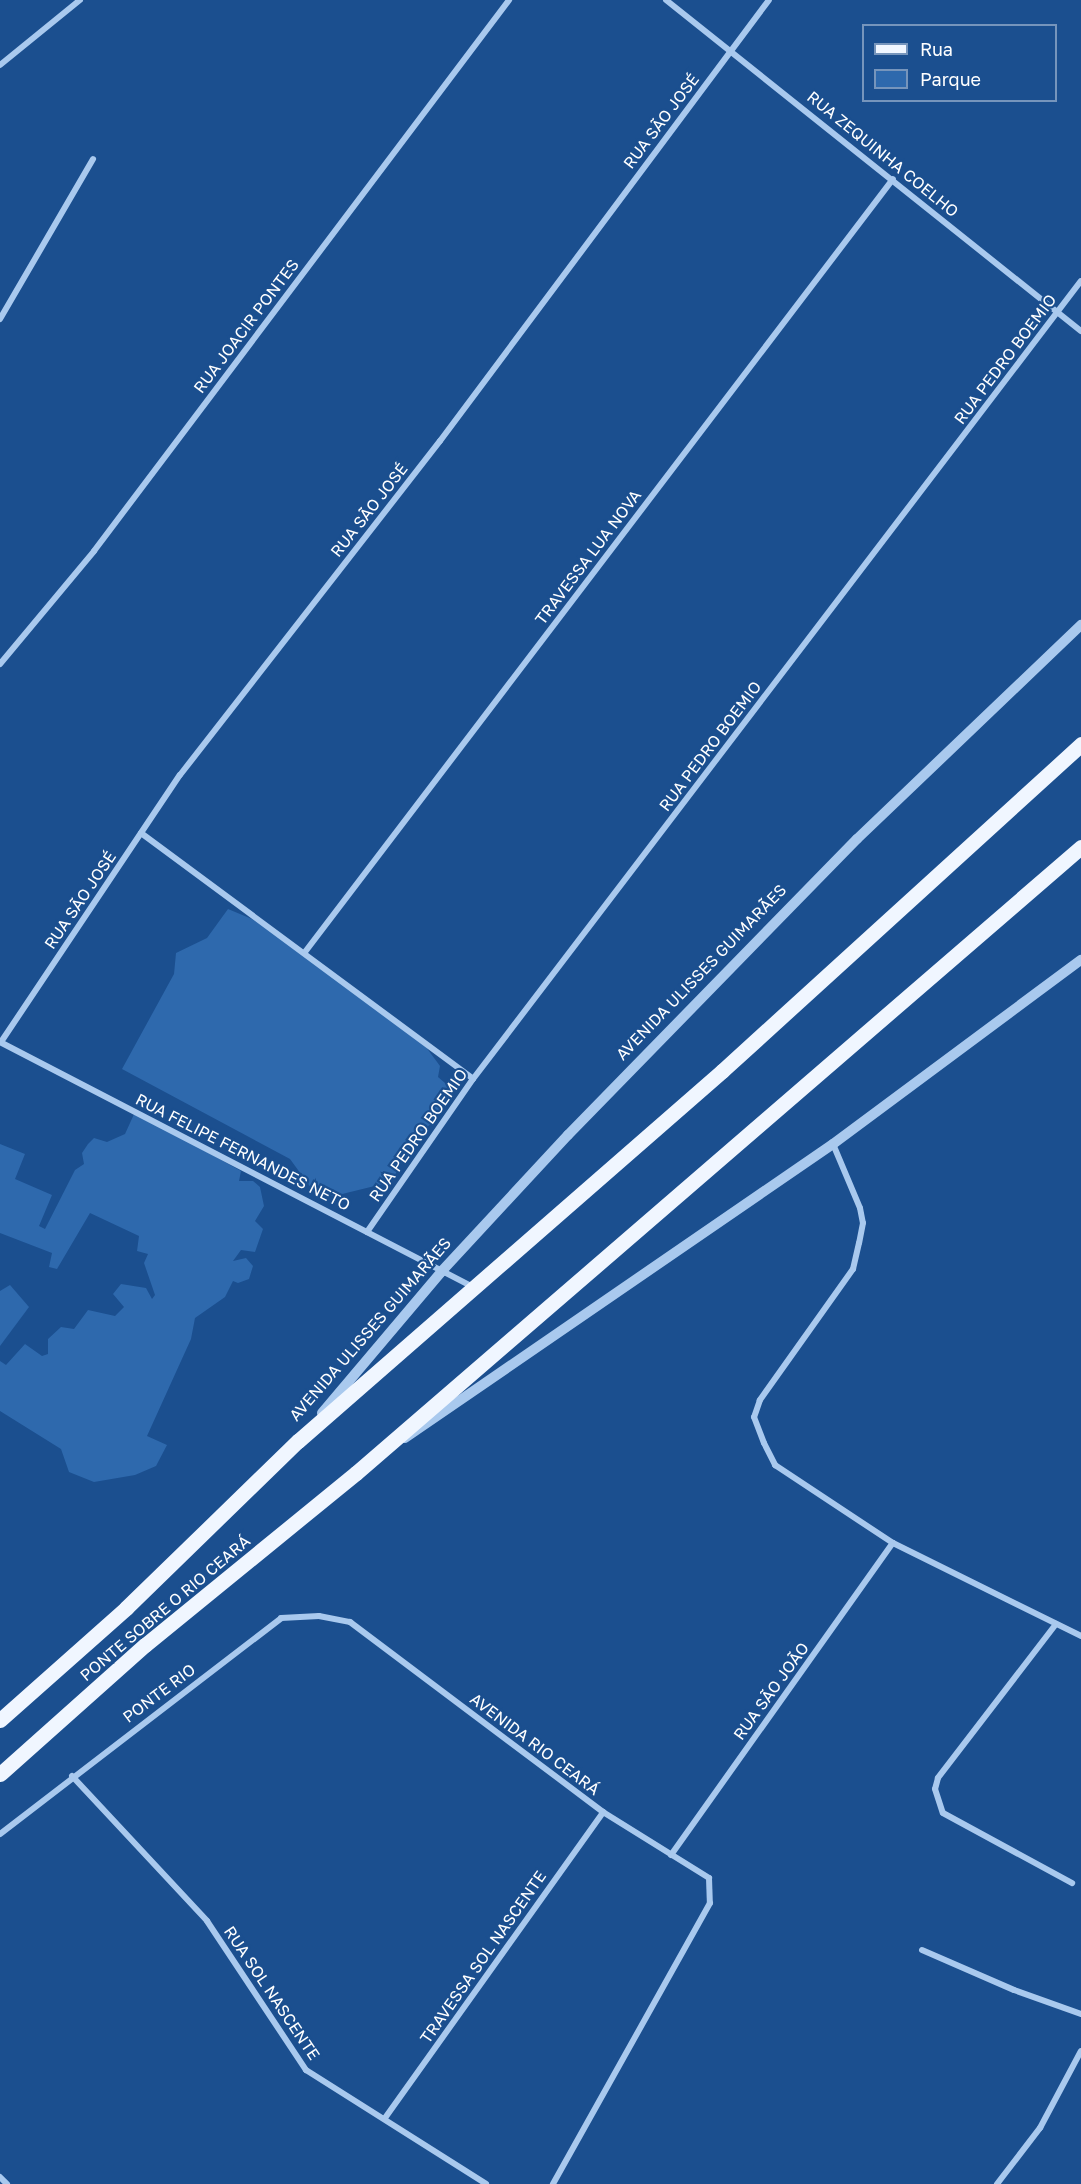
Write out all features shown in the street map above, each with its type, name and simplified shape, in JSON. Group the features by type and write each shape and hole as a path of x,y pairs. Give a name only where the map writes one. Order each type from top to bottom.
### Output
{"main road":[{"name":"AVENIDA ULISSES GUIMARÃES","path":"298,1441 722,1071 1081,744"},
{"path":"356,1473 1081,847"},
{"name":"PONTE SOBRE O RIO CEARÁ","path":"0,1720 126,1608 298,1441"},
{"name":"PONTE SOBRE O RIO CEARÁ","path":"0,1774 145,1645 356,1473"}],"street":[{"path":"0,65 80,0"},
{"name":"RUA JOACIR PONTES","path":"0,664 94,551 509,0"},
{"name":"RUA ZEQUINHA COELHO","path":"666,0 1081,331"},
{"name":"RUA SÃO JOSÉ","path":"1,1042 180,775 440,441 730,49 769,0"},
{"path":"0,319 93,159"},
{"name":"TRAVESSA LUA NOVA","path":"305,952 893,179"},
{"name":"RUA PEDRO BOEMIO","path":"368,1232 473,1079 1081,281"},
{"name":"AVENIDA ULISSES GUIMARÃES","path":"298,1441 441,1272 568,1135 840,856 1081,626"},
{"path":"141,833 305,952 473,1079"},
{"path":"356,1473 833,1144 1081,960"},
{"name":"RUA FELIPE FERNANDES NETO","path":"1,1042 441,1272 474,1287"},
{"path":"833,1144 863,1224 853,1269 760,1400 754,1417 775,1465 893,1543 1081,1636"},
{"name":"RUA SÃO JOÃO","path":"671,1855 893,1543"},
{"name":"PONTE RIO","path":"0,1834 72,1776 281,1618 319,1616 350,1622"},
{"name":"AVENIDA RIO CEARÁ","path":"350,1622 603,1812 709,1878 710,1903 553,2184"},
{"path":"1056,1624 938,1778 935,1789 943,1813 1072,1883"},
{"name":"RUA SOL NASCENTE","path":"72,1776 207,1922 306,2070 486,2184"},
{"name":"TRAVESSA SOL NASCENTE","path":"385,2118 603,1812"},
{"path":"922,1950 1014,1990 1081,2014"},
{"path":"998,2184 1040,2128 1081,2051"},
{"path":"0,2177 7,2184"}],"green space":[{"path":"228,909 252,919 296,948 426,1047 440,1066 438,1077 452,1089 437,1119 417,1135 391,1182 334,1196 314,1192 290,1159 122,1069 174,974 176,953 207,938"},
{"path":"135,1112 241,1171 239,1181 253,1181 260,1187 264,1206 255,1221 263,1229 255,1252 241,1250 233,1261 246,1258 253,1266 249,1279 238,1283 233,1281 225,1297 195,1318 191,1339 147,1436 167,1445 156,1466 135,1475 94,1482 69,1472 61,1449 0,1411 0,1361 6,1365 25,1344 42,1356 48,1354 48,1339 61,1327 74,1329 88,1310 115,1316 124,1307 113,1294 121,1284 146,1288 152,1299 155,1295 144,1263 148,1254 137,1251 139,1236 90,1213 57,1269 49,1267 52,1253 0,1233 0,1144 25,1154 15,1179 52,1195 39,1226 45,1229 75,1170 84,1164 82,1153 88,1144 94,1138 107,1142 125,1134"},
{"path":"10,1285 29,1307 0,1346 0,1291"}]}
